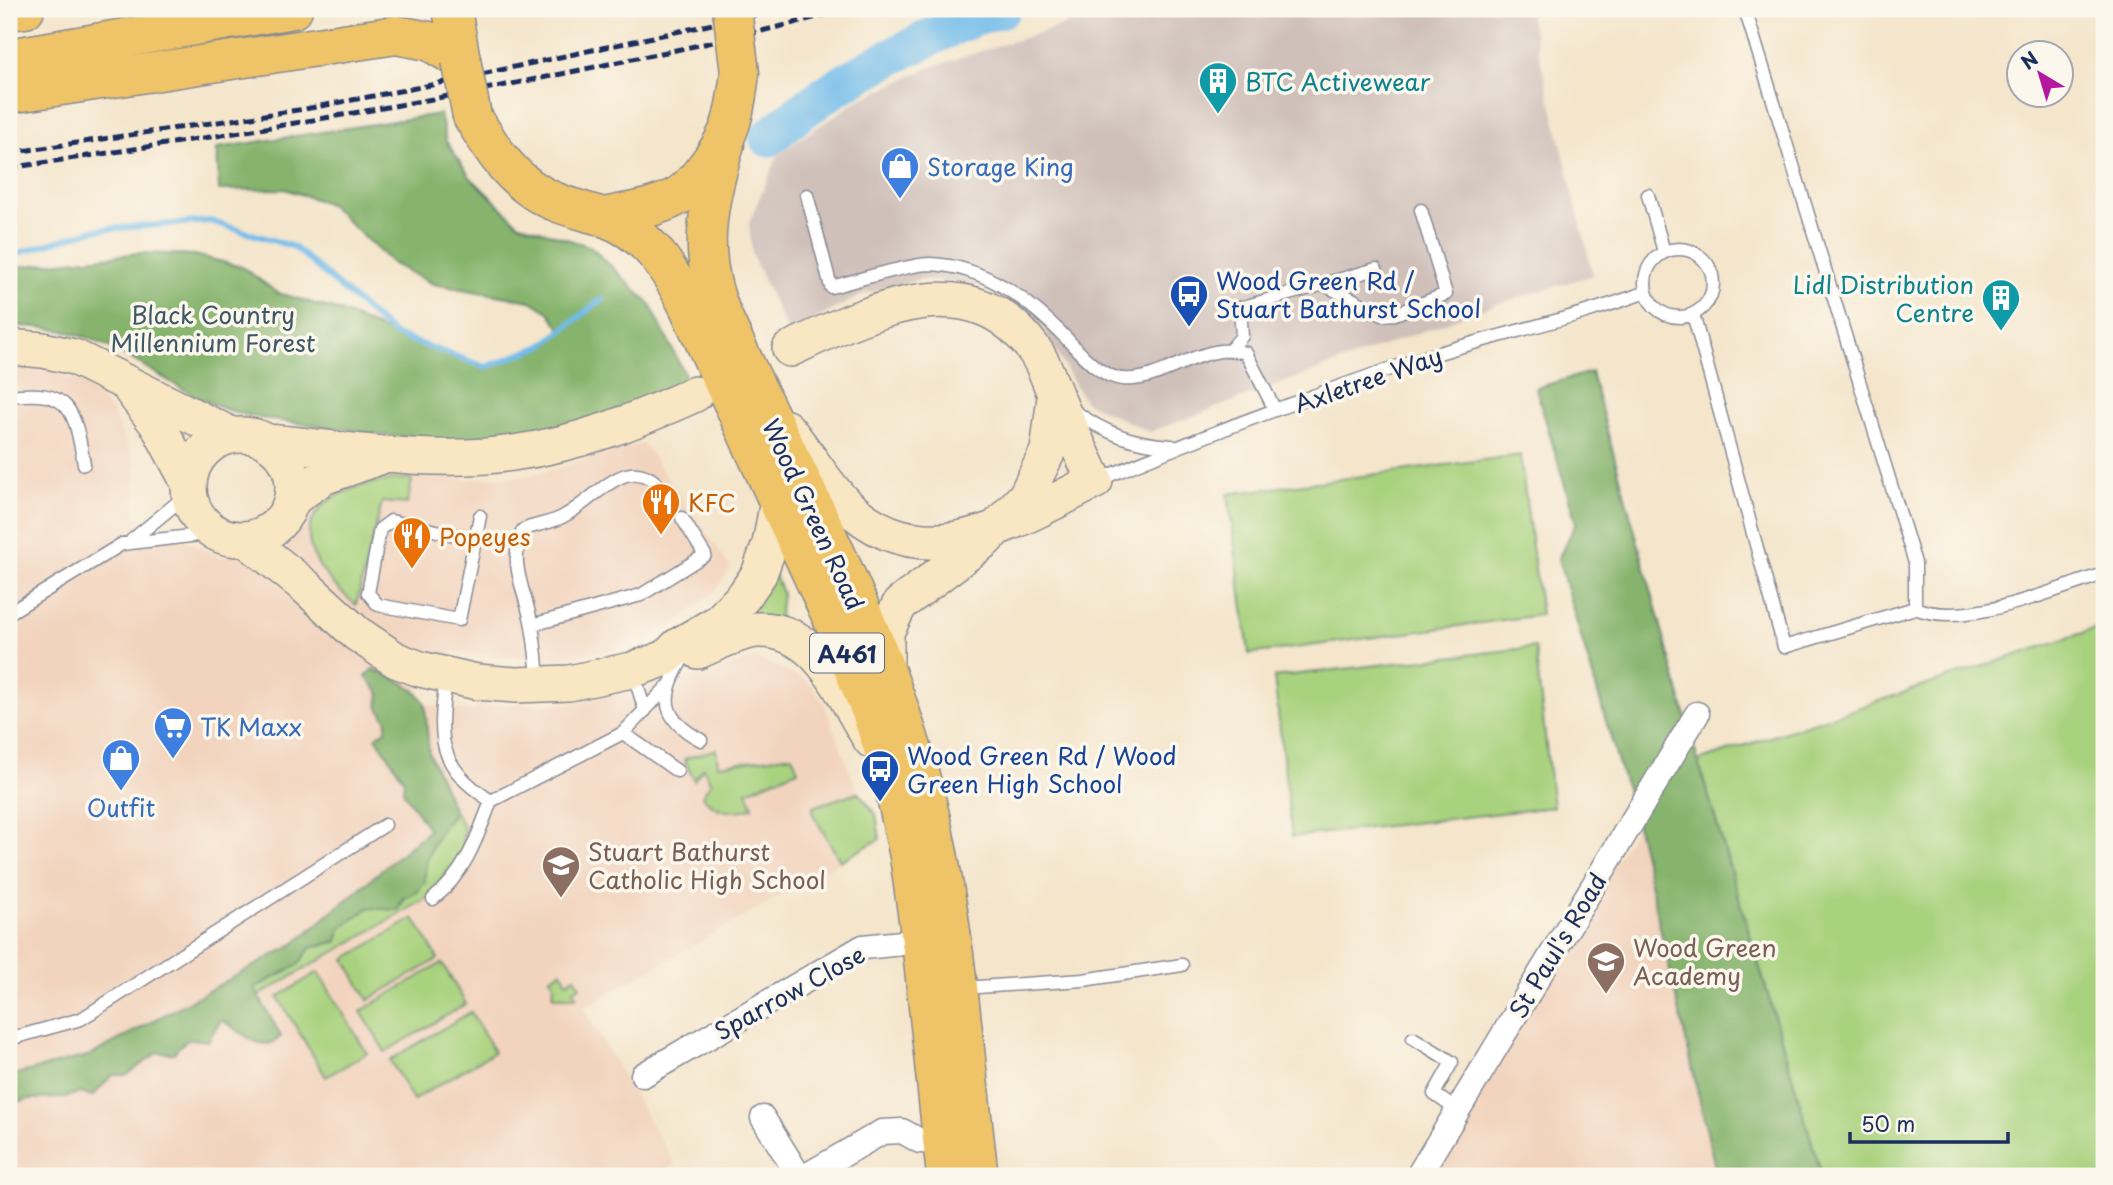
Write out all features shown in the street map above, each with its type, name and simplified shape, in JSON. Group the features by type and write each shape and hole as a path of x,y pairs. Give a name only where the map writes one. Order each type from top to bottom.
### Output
{"highway":[{"path":"9,11 25,9"},
{"path":"9,58 293,9"},
{"name":"Wood Green Road","path":"452,9 472,116 496,156 532,189 564,206 622,224 642,238 678,284 857,674 890,769 909,856 921,941 944,1159"},
{"name":"Wood Green Road","path":"732,9 740,73 735,116 708,202 705,233 708,272 715,299 886,674 913,750 937,846 955,950 956,988 979,1176"},
{"path":"9,94 396,35 429,41 461,60"},
{"path":"603,217 648,208 677,197 725,144"}],"street":[{"path":"790,349 846,323 910,301 937,298 959,301 994,314 1016,328 1035,350 1095,481"},
{"path":"9,347 43,350 74,357 231,435"},
{"path":"127,385 158,425 189,488 193,509 203,523 231,536 306,586 336,617 379,650 420,670 446,676 493,684 539,685 596,679 632,670 672,668 757,630 793,637 822,659 890,769"},
{"name":"Axletree Way","path":"886,674 886,632 900,604 998,528 1026,496 1048,451 1055,393"},
{"path":"268,442 390,454 477,456 556,446 628,424 695,394"},
{"name":"Axletree Way","path":"760,399 807,453 844,503 866,522 892,536 935,543 998,528 1095,481"},
{"path":"189,488 198,457 218,439 231,435 256,436 281,452 290,467 294,483 288,508 306,586"},
{"path":"231,536 260,536 323,477 390,454"},
{"path":"672,668 678,646 719,622 744,596 759,574 767,552 778,501"},
{"name":"St Paul's Road","path":"1418,1176 1697,714"},
{"name":"Sparrow Close","path":"660,1074 863,947 921,941"},
{"path":"764,1118 800,1176"},
{"path":"806,1176 882,1132 902,1131 944,1159"}],"lane":[{"path":"1745,9 1915,563 1915,608"},
{"path":"807,195 831,287 929,264 967,271 1007,288 1035,306 1090,364 1122,379 1231,349 1246,353 1254,362 1276,410"},
{"path":"1648,195 1664,252"},
{"path":"1323,284 1383,315 1395,314 1446,294 1421,210"},
{"path":"1686,249 1704,259 1710,269 1713,290 1709,300 1693,314 1681,317 1659,311 1646,292 1648,268 1664,252 1686,249"},
{"path":"1231,349 1242,336 1240,307 1376,269"},
{"name":"Axletree Way","path":"1095,481 1177,447 1412,362 1646,292"},
{"path":"1693,314 1784,647 1915,608 1931,615 1968,616 2104,574"},
{"path":"9,396 38,393 57,398 74,417 85,464"},
{"path":"1055,393 1068,407 1104,431 1144,444 1177,447"},
{"path":"539,685 532,625 516,564 515,548 523,530 564,517 614,480 638,473 659,482 671,501"},
{"path":"9,612 112,549 132,540 189,488"},
{"path":"460,536 391,521 380,529 368,593 378,605 459,620 480,516"},
{"path":"532,625 641,595 705,555 682,518"},
{"path":"132,540 231,536"},
{"path":"433,899 443,891 472,851 491,801 623,733 645,711 672,668"},
{"path":"672,668 666,696 671,717 682,729 701,740"},
{"path":"632,670 645,711"},
{"path":"446,676 440,730 446,757 468,784 491,801"},
{"path":"645,711 671,717"},
{"path":"623,733 677,771"},
{"path":"9,1039 80,1019 385,825"},
{"path":"956,988 1083,980 1182,965"},
{"path":"1413,1038 1452,1062 1434,1094 1457,1110"}],"shaded area":[{"path":"1115,9 1528,9 1593,275 1494,305 1150,432 1085,402 1042,327 988,287 920,279 864,294 788,333 752,255 749,222 779,153 857,101 931,67"},
{"path":"40,367 84,383 113,413 135,463 135,517 222,558 305,515 337,480 408,473 468,479 529,476 643,443 731,568 716,590 668,629 615,650 548,660 454,651 417,691 425,704 473,712 481,705 571,703 692,677 756,658 807,680 824,703 860,798 876,814 880,839 583,1008 675,1164 654,1176 9,1176 9,369"},
{"name":"Wood Green Academy","path":"1637,826 1717,1176 1430,1176"}],"green space":[{"name":"Black Country Millennium Forest","path":"440,114 446,141 470,177 518,223 591,247 650,304 687,379 625,407 559,427 490,439 409,438 246,415 203,400 112,348 90,339 40,327 9,326 9,268 140,253 195,255 242,267 278,293 340,311 395,335 487,367 541,346 561,330 550,313 531,301 433,284 393,264 329,204 285,189 219,190 217,148"},
{"path":"1591,372 1698,761 1822,1176 1717,1176 1637,826 1558,559 1576,523 1536,388"},
{"path":"1520,455 1541,615 1249,654 1228,494"},
{"path":"410,478 412,481 407,504 382,502 356,605 329,579 314,556 309,535 314,517 328,502 349,490 377,482"},
{"path":"774,573 782,593 779,621 744,619"},
{"path":"2104,626 2104,1176 1822,1176 1698,761"},
{"path":"1535,647 1553,807 1292,837 1274,677"},
{"path":"373,669 409,686 425,704 429,753 454,811 433,844 427,862 425,882 416,893 402,899 398,910 368,908 341,928 337,941 310,948 298,965 254,988 281,1036 273,1042 258,1043 221,1020 208,1041 189,1040 174,1053 157,1053 127,1075 112,1075 93,1096 78,1093 64,1098 28,1099 9,1105 9,1076 91,1055 294,944 429,830 403,791 404,780 376,737 386,730 387,721 378,706 380,694 366,676"},
{"path":"716,749 718,765 792,755 798,770 747,791 753,807 739,811 719,809 702,796 711,783 703,768 694,780 684,759"},
{"path":"858,792 876,814 880,839 840,861 813,814 813,807"},
{"path":"454,811 464,827 462,843 466,847 427,898 258,996 254,988 298,965 310,948 337,942 341,928 368,907 398,910 424,866 437,835"},
{"path":"414,918 438,959 368,1000 345,959"},
{"path":"442,963 466,1004 385,1052 361,1011"},
{"path":"561,971 567,982 575,977 580,986 573,991 577,997 553,997 554,983 550,978"},
{"path":"318,972 367,1053 326,1077 278,997"},
{"path":"471,1012 494,1052 413,1100 390,1060"}],"waterway":[{"path":"768,138 821,97 877,64 959,24 1002,9"},
{"path":"9,256 94,230 210,221 294,247 395,335 486,367 542,346 602,299"}],"railway":[{"path":"9,153 305,109 431,85 782,9"},
{"path":"9,168 456,95 725,39 846,9"}],"place":[{"name":"BTC Activewear","path":"1218,115"},
{"name":"Storage King","path":"900,200"},
{"name":"Wood Green Rd / Stuart Bathurst School","path":"1189,328"},
{"name":"Lidl Distribution Centre","path":"2001,332"},
{"name":"KFC","path":"661,536"},
{"name":"Popeyes","path":"412,570"},
{"name":"TK Maxx","path":"173,760"},
{"name":"Outfit","path":"121,792"},
{"name":"Wood Green Rd / Wood Green High School","path":"880,803"},
{"name":"Stuart Bathurst Catholic High School","path":"561,899"},
{"name":"Wood Green Academy","path":"1606,995"}]}
